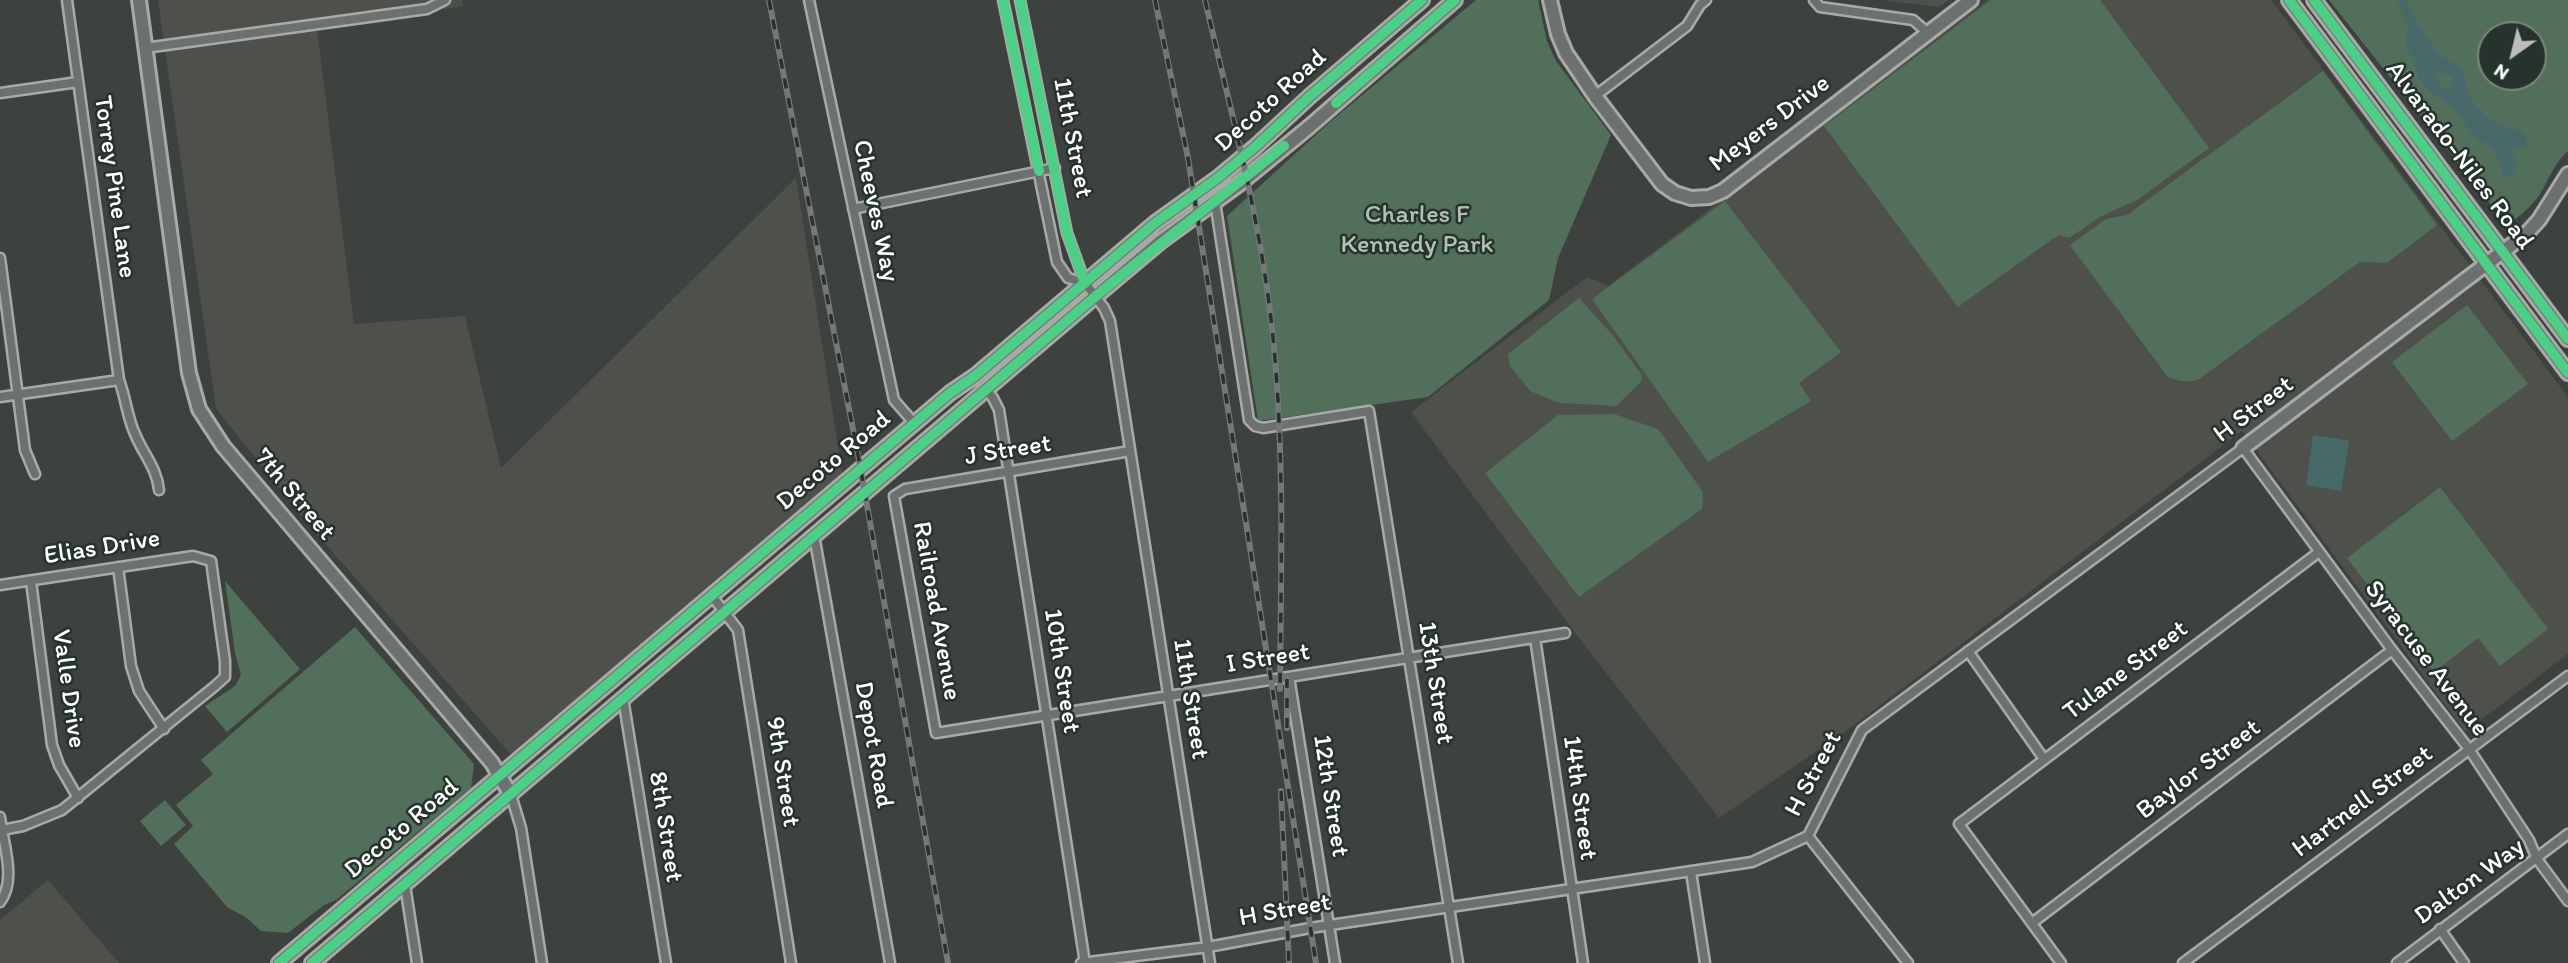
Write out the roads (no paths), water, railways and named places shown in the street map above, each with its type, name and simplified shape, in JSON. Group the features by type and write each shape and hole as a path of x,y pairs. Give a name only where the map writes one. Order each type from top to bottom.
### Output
{"main road":[{"name":"7th Street","path":"139,0 189,373 200,409 223,446 500,775 511,795"},
{"name":"Decoto Road","path":"279,963 914,423 975,376 1155,223 1219,177 1422,0"},
{"name":"Decoto Road","path":"312,963 1160,242 1309,127 1455,0"},
{"name":"Meyers Drive","path":"1550,0 1558,34 1566,53 1595,96 1662,184 1683,197 1700,198 1723,191 1971,0"},
{"name":"Alvarado-Niles Road","path":"2289,0 2568,373"},
{"name":"Alvarado-Niles Road","path":"2314,0 2568,339"},
{"name":"H Street","path":"2242,448 2503,252 2539,221 2568,174"}],"street":[{"name":"Torrey Pine Lane","path":"66,0 119,380 134,432 158,477 159,490"},
{"path":"145,48 427,9 445,0"},
{"name":"Cheeves Way","path":"809,0 894,400 914,423"},
{"name":"11th Street","path":"1003,0 1057,262 1068,278 1085,283"},
{"name":"11th Street","path":"1020,0 1067,233 1085,283 1110,321 1210,963"},
{"path":"1595,96 1687,26 1706,0"},
{"path":"1814,0 1820,7 1913,20 1927,32"},
{"path":"0,93 78,82"},
{"path":"853,209 1055,168"},
{"name":"13th Street","path":"1215,202 1249,420 1255,426 1263,428 1369,411 1458,963"},
{"path":"0,258 25,450 36,474"},
{"path":"0,397 119,380"},
{"name":"10th Street","path":"986,389 999,410 1083,963"},
{"name":"Syracuse Avenue","path":"2242,448 2469,749 2529,840 2537,859 2568,901"},
{"name":"H Street","path":"1083,963 1208,947 1752,862 1808,835 1862,730 2242,448"},
{"name":"J Street","path":"894,496 905,489 1130,452"},
{"name":"Railroad Avenue","path":"894,496 936,733"},
{"name":"Depot Road","path":"814,535 890,963"},
{"name":"Tulane Street","path":"2032,923 1959,824 2319,552"},
{"name":"Elias Drive","path":"0,585 193,556 211,561 225,677 164,729"},
{"path":"2,830 44,819 78,798 164,729 139,691 131,666 118,567"},
{"name":"Valle Drive","path":"32,580 52,745 59,765 78,798"},
{"name":"9th Street","path":"712,596 738,630 790,963"},
{"name":"I Street","path":"936,733 1565,633"},
{"name":"14th Street","path":"1535,638 1583,963"},
{"name":"Baylor Street","path":"2032,923 2392,650"},
{"path":"1968,651 2044,759"},
{"name":"12th Street","path":"1289,677 1335,963"},
{"name":"Hartnell Street","path":"2183,963 2568,677"},
{"name":"8th Street","path":"623,698 666,963"},
{"name":"7th Street","path":"511,795 521,828 542,963"},
{"path":"0,817 9,880 7,893 0,902"},
{"name":"Dalton Way","path":"2397,963 2568,834"},
{"path":"1808,835 1908,963"},
{"path":"1691,872 1706,963"},
{"path":"405,885 418,963"},
{"path":"2032,923 2062,963"},
{"path":"2440,929 2464,963"}],"water":[{"path":"2396,0 2406,0 2419,27 2441,56 2462,67 2468,93 2479,109 2498,124 2521,130 2527,138 2527,146 2511,151 2517,165 2514,174 2502,176 2502,169 2492,148 2473,136 2458,112 2428,90 2418,77 2416,65 2405,43 2409,28","holes":["2439,71 2453,78 2449,91 2438,83 2435,73"]},
{"path":"2313,435 2349,441 2341,491 2306,485"}],"railway":[{"path":"769,0 859,460 948,963"},
{"path":"1155,0 1188,158 1316,963"},
{"path":"1205,0 1252,204 1272,328 1281,463 1280,689"},
{"path":"1287,679 1287,728"},
{"path":"1281,791 1289,963"}],"park label":[{"name":"Charles F Kennedy Park","path":"1417,230"}]}
